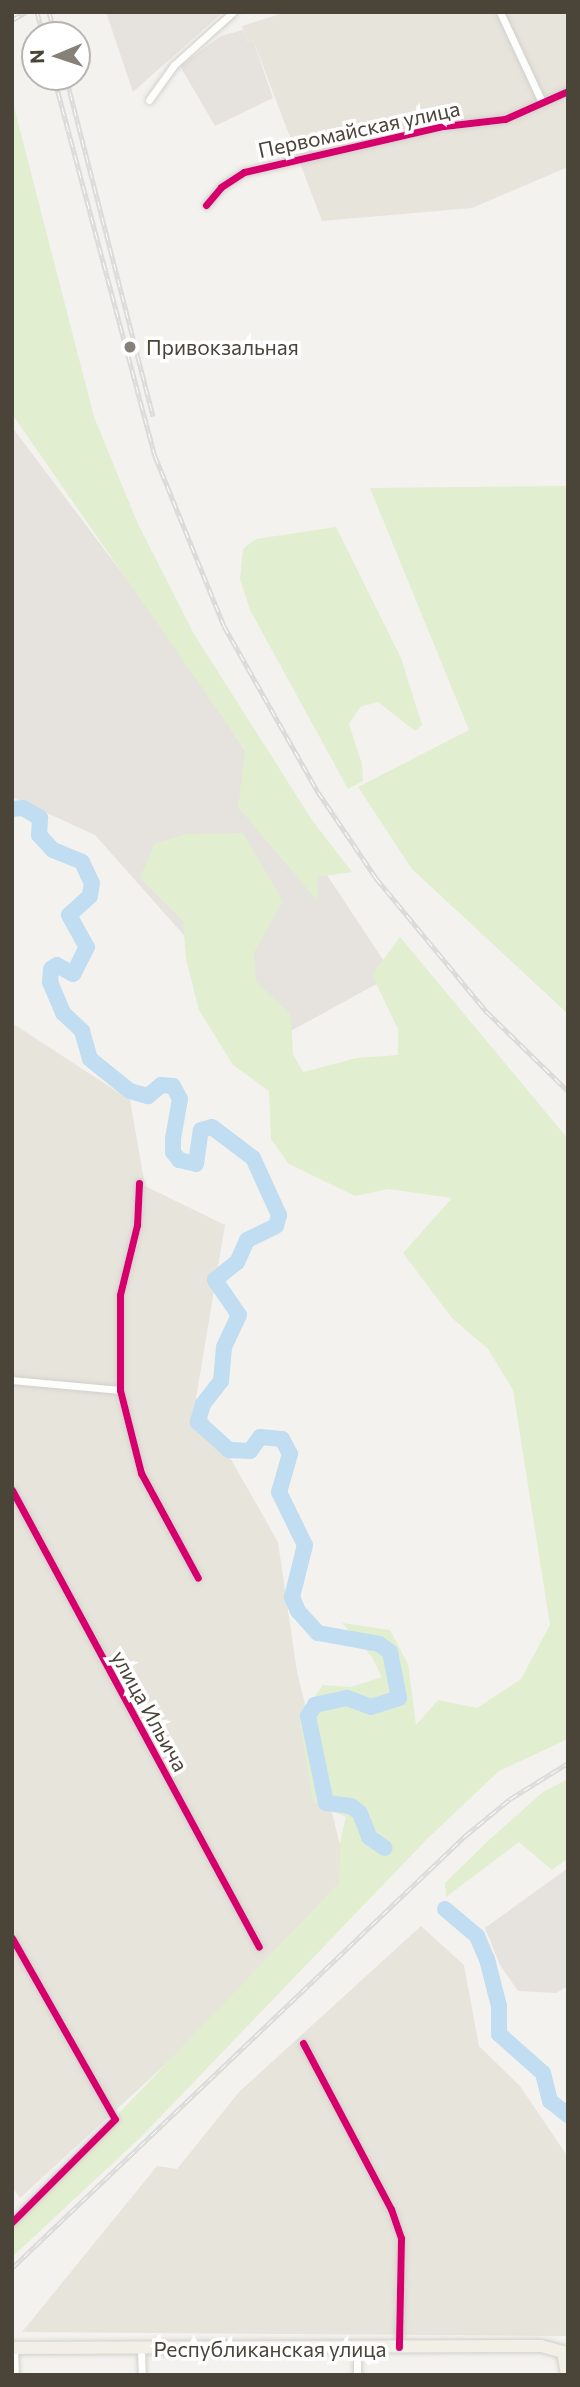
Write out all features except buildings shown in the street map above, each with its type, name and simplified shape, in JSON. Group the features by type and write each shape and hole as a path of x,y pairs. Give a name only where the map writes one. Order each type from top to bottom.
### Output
{"main road":[{"name":"Республиканская улица","path":"13,2348 141,2350 541,2346 565,2352"},
{"path":"565,2352 567,2375"}],"street":[{"path":"149,100 174,65 233,12"},
{"path":"500,12 542,102"},
{"name":"Первомайская улица","path":"206,205 221,187 244,172 444,126 505,119 568,91"},
{"path":"139,1182 137,1225 120,1295 120,1390 141,1473 198,1578"},
{"path":"12,1380 120,1390"},
{"name":"улица Ильича","path":"12,1490 259,1947"},
{"path":"12,1938 115,2119 12,2222"},
{"path":"303,2043 391,2209 401,2238 399,2347"},
{"path":"13,2348 15,2375"},
{"path":"356,2348 357,2375"},
{"path":"141,2350 142,2375"}],"shaded area":[{"path":"106,12 223,12 133,92"},
{"path":"286,12 568,12 568,167 472,208 322,221 253,40 247,42 242,26"},
{"path":"243,30 247,42 253,40 273,98 215,126 180,66 221,36"},
{"path":"12,427 168,634 393,975 276,1039 95,835 12,797"},
{"path":"12,1023 130,1100 145,1186 225,1225 196,1398 278,1542 297,1672 352,1893 20,2198 12,2187"},
{"path":"568,1868 568,1986 556,1993 518,1991 500,1965 485,1928"},
{"path":"421,1926 464,1965 479,2046 520,2086 568,2157 568,2336 22,2332 157,2166 177,2169 239,2092"}],"green space":[{"path":"12,99 94,417 138,524 194,634 312,820 352,872 317,877 318,902 238,807 245,750 12,414"},
{"path":"568,486 568,1014 412,869 358,787 469,730 370,488"},
{"path":"336,527 401,658 422,725 415,731 378,702 360,707 349,724 362,764 363,781 348,789 250,610 240,579 243,549 256,539"},
{"path":"243,833 283,901 254,953 256,981 291,1015 293,1054 303,1072 357,1058 398,1055 398,1029 372,975 400,937 568,1139 568,1739 499,1771 428,1838 141,2137 12,2257 12,2225 339,1883 340,1842 346,1817 313,1802 299,1719 323,1685 351,1687 382,1677 372,1657 342,1623 390,1630 408,1664 416,1725 438,1700 477,1708 521,1679 550,1625 513,1390 488,1349 452,1318 403,1253 452,1198 388,1189 355,1196 289,1164 271,1139 269,1091 233,1065 199,1010 186,959 183,921 140,878 154,844 187,834"},
{"path":"568,1779 568,1858 552,1870 519,1842 446,1897 445,1883 490,1839 543,1792"}],"waterway":[{"path":"12,809 23,808 40,818 39,835 53,850 82,862 92,883 90,896 69,915 87,947 73,974 57,965 51,969 50,982 63,1013 82,1031 90,1059 130,1091 148,1096 161,1085 173,1086 180,1099 173,1138 173,1152 179,1160 196,1164 201,1130 212,1127 253,1158 279,1215 276,1226 247,1240 237,1262 215,1280 239,1315 224,1347 221,1381 203,1404 198,1422 229,1450 250,1451 260,1437 282,1439 290,1454 279,1492 305,1545 292,1597 298,1611 318,1633 379,1644 390,1652 399,1698 371,1707 347,1698 315,1705 308,1716 326,1803 351,1806 360,1813 369,1837 385,1848"},
{"path":"445,1909 477,1936 487,1959 499,2006 499,2034 543,2073 550,2101 568,2115"}],"railway":[{"path":"12,20 26,12"},
{"path":"37,12 39,21"},
{"path":"49,12 51,21"},
{"path":"58,91 155,456 224,626 318,792 376,878 486,1011 568,1091"},
{"path":"70,91 153,416"},
{"path":"12,2268 465,1836 510,1799 568,1763"}],"cycle path":[{"path":"206,205 221,187 244,172 444,126 505,119 568,91"},
{"path":"139,1183 137,1225 120,1295 120,1390 141,1473 198,1578"},
{"path":"12,1490 259,1947"},
{"path":"12,1938 115,2119 12,2222"},
{"path":"303,2043 391,2209 401,2238 399,2347"}],"place":[{"name":"Привокзальная","path":"130,347"}]}
